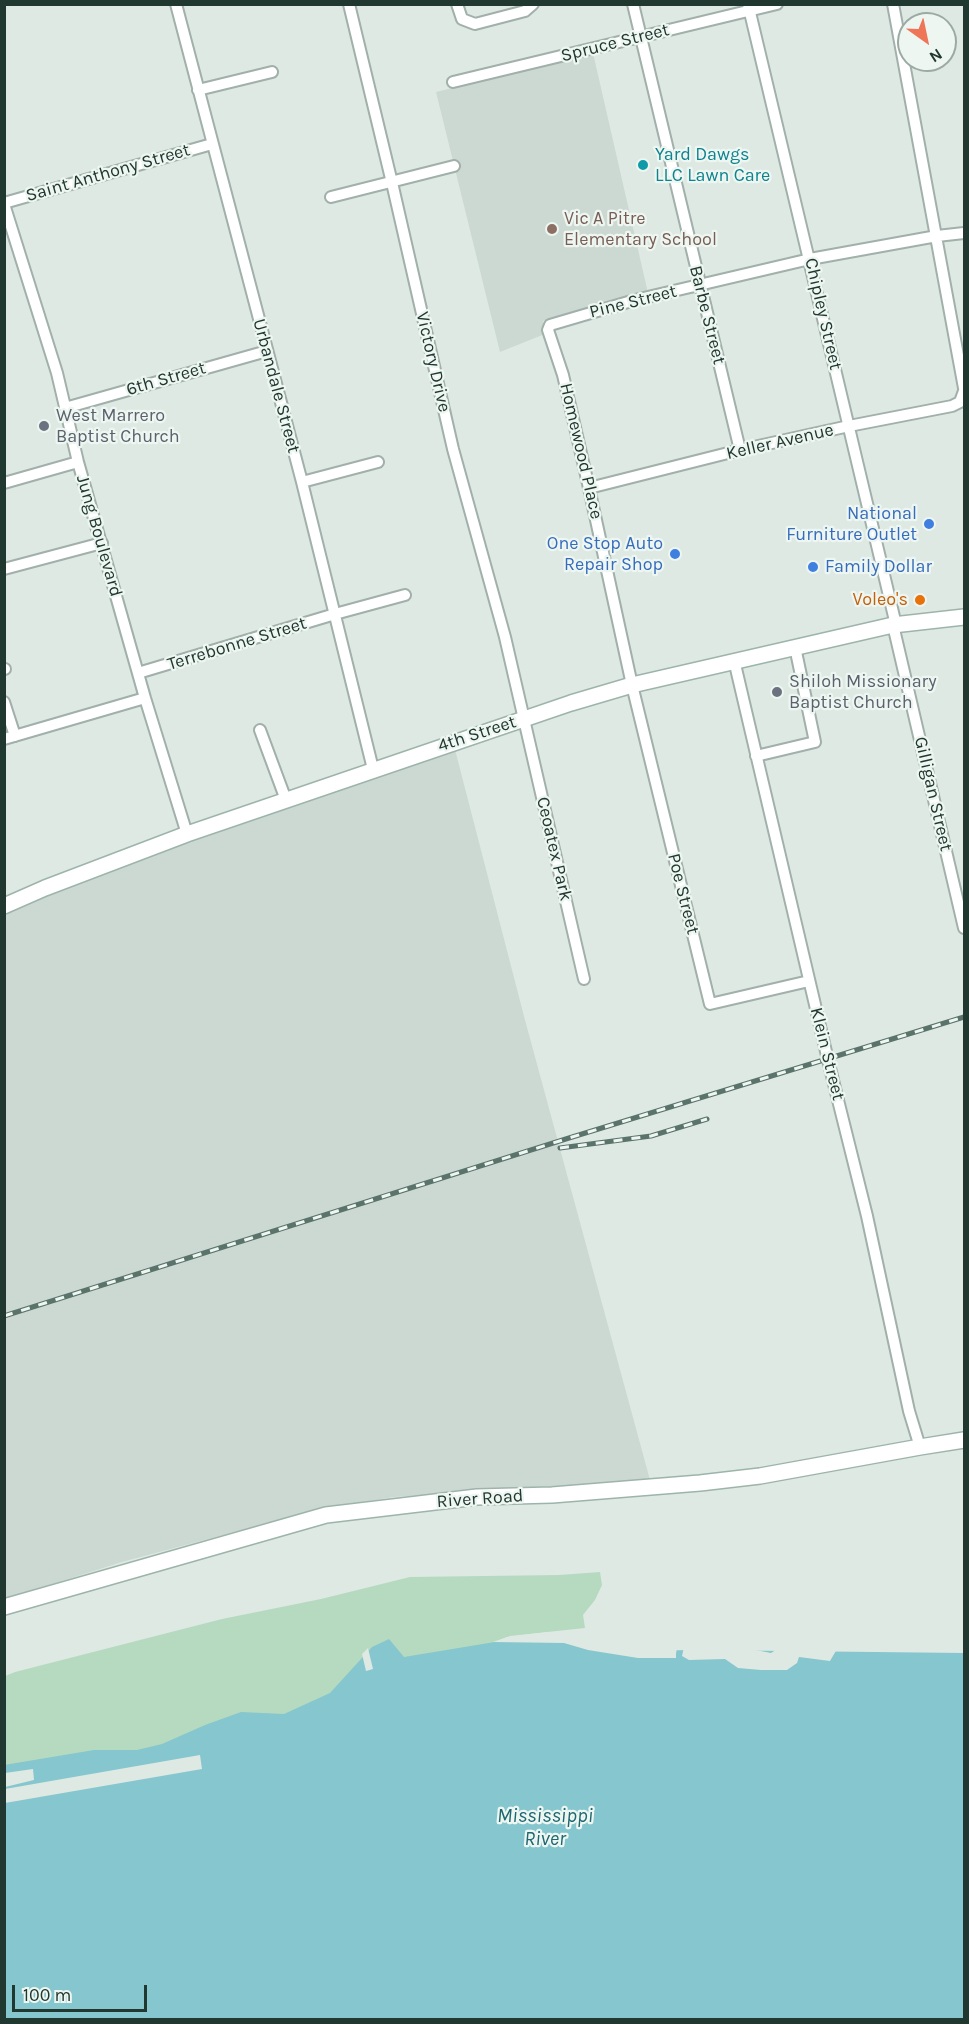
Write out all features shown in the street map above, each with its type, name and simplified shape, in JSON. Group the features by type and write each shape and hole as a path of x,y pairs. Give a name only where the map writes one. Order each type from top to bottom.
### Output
{"main road":[{"name":"4th Street","path":"4,906 187,834 524,718 632,685 895,625 964,617"},
{"name":"River Road","path":"4,1607 326,1515 477,1497 563,1494 760,1476 964,1440"}],"street":[{"name":"Urbandale Street","path":"176,4 302,482 373,769"},
{"name":"Victory Drive","path":"349,4 453,449 505,637 524,718"},
{"path":"457,4 462,19 475,24 525,11 533,4"},
{"name":"Barbe Street","path":"633,4 740,450"},
{"name":"Spruce Street","path":"453,82 749,7 777,4"},
{"name":"Keller Avenue","path":"589,488 740,450 952,406 960,402 964,390 892,4"},
{"name":"Chipley Street","path":"749,7 895,625"},
{"path":"198,90 272,72"},
{"name":"Saint Anthony Street","path":"4,203 212,144"},
{"path":"331,197 454,166"},
{"name":"Jung Boulevard","path":"4,203 57,373 78,462 145,699 187,834"},
{"name":"Pine Street","path":"549,325 635,300 810,259 964,233"},
{"path":"4,247 17,244"},
{"name":"Homewood Place","path":"549,325 548,330 563,375 632,685"},
{"name":"6th Street","path":"65,408 267,351"},
{"path":"4,483 78,462"},
{"path":"302,482 378,462"},
{"path":"4,569 102,543"},
{"name":"Terrebonne Street","path":"138,673 405,595"},
{"name":"Gilligan Street","path":"895,625 964,928"},
{"path":"756,756 815,742 795,647"},
{"name":"Klein Street","path":"734,660 867,1216 909,1411 920,1446"},
{"name":"Poe Street","path":"632,685 710,1004 809,981"},
{"path":"4,702 10,738 145,699"},
{"name":"Ceoatex Park","path":"524,718 584,979"},
{"path":"260,730 286,800"}],"shaded area":[{"name":"Vic A Pitre Elementary School","path":"593,53 648,293 543,321 545,334 500,352 436,92"},
{"path":"452,738 525,1020 650,1480 394,1497 320,1509 122,1562 5,1599 5,898 137,844"}],"green space":[{"path":"600,1572 602,1585 595,1600 583,1615 585,1628 510,1636 347,1710 144,1753 5,1769 5,1676 15,1672 222,1619 321,1599 410,1577 559,1575"}],"water":[{"name":"Mississippi River","path":"543,1634 624,1651 964,1653 964,2019 5,2019 4,1765 94,1750 137,1750 162,1744 241,1712 284,1714 330,1693 372,1647 389,1639 404,1657"}],"pier":[{"path":"548,1632 591,1638 624,1648 677,1647 676,1658 638,1658 588,1650 564,1643 493,1642 507,1637"},
{"path":"684,1647 745,1648 771,1653 779,1648 837,1649 830,1661 799,1657 797,1663 787,1670 761,1670 738,1668 725,1659 689,1660 682,1656"},
{"path":"368,1648 373,1669 366,1671 362,1654"},
{"path":"200,1755 202,1769 5,1803 5,1789"},
{"path":"33,1769 34,1780 5,1787 5,1773"}],"railway":[{"path":"4,1316 569,1138 964,1017"},
{"path":"560,1148 651,1136 707,1119"}],"place":[{"name":"Yard Dawgs LLC Lawn Care","path":"643,165"},
{"name":"Vic A Pitre Elementary School","path":"552,229"},
{"name":"West Marrero Baptist Church","path":"44,426"},
{"name":"National Furniture Outlet","path":"929,524"},
{"name":"One Stop Auto Repair Shop","path":"675,554"},
{"name":"Family Dollar","path":"813,567"},
{"name":"Voleo's","path":"920,600"},
{"name":"Shiloh Missionary Baptist Church","path":"777,692"}]}
